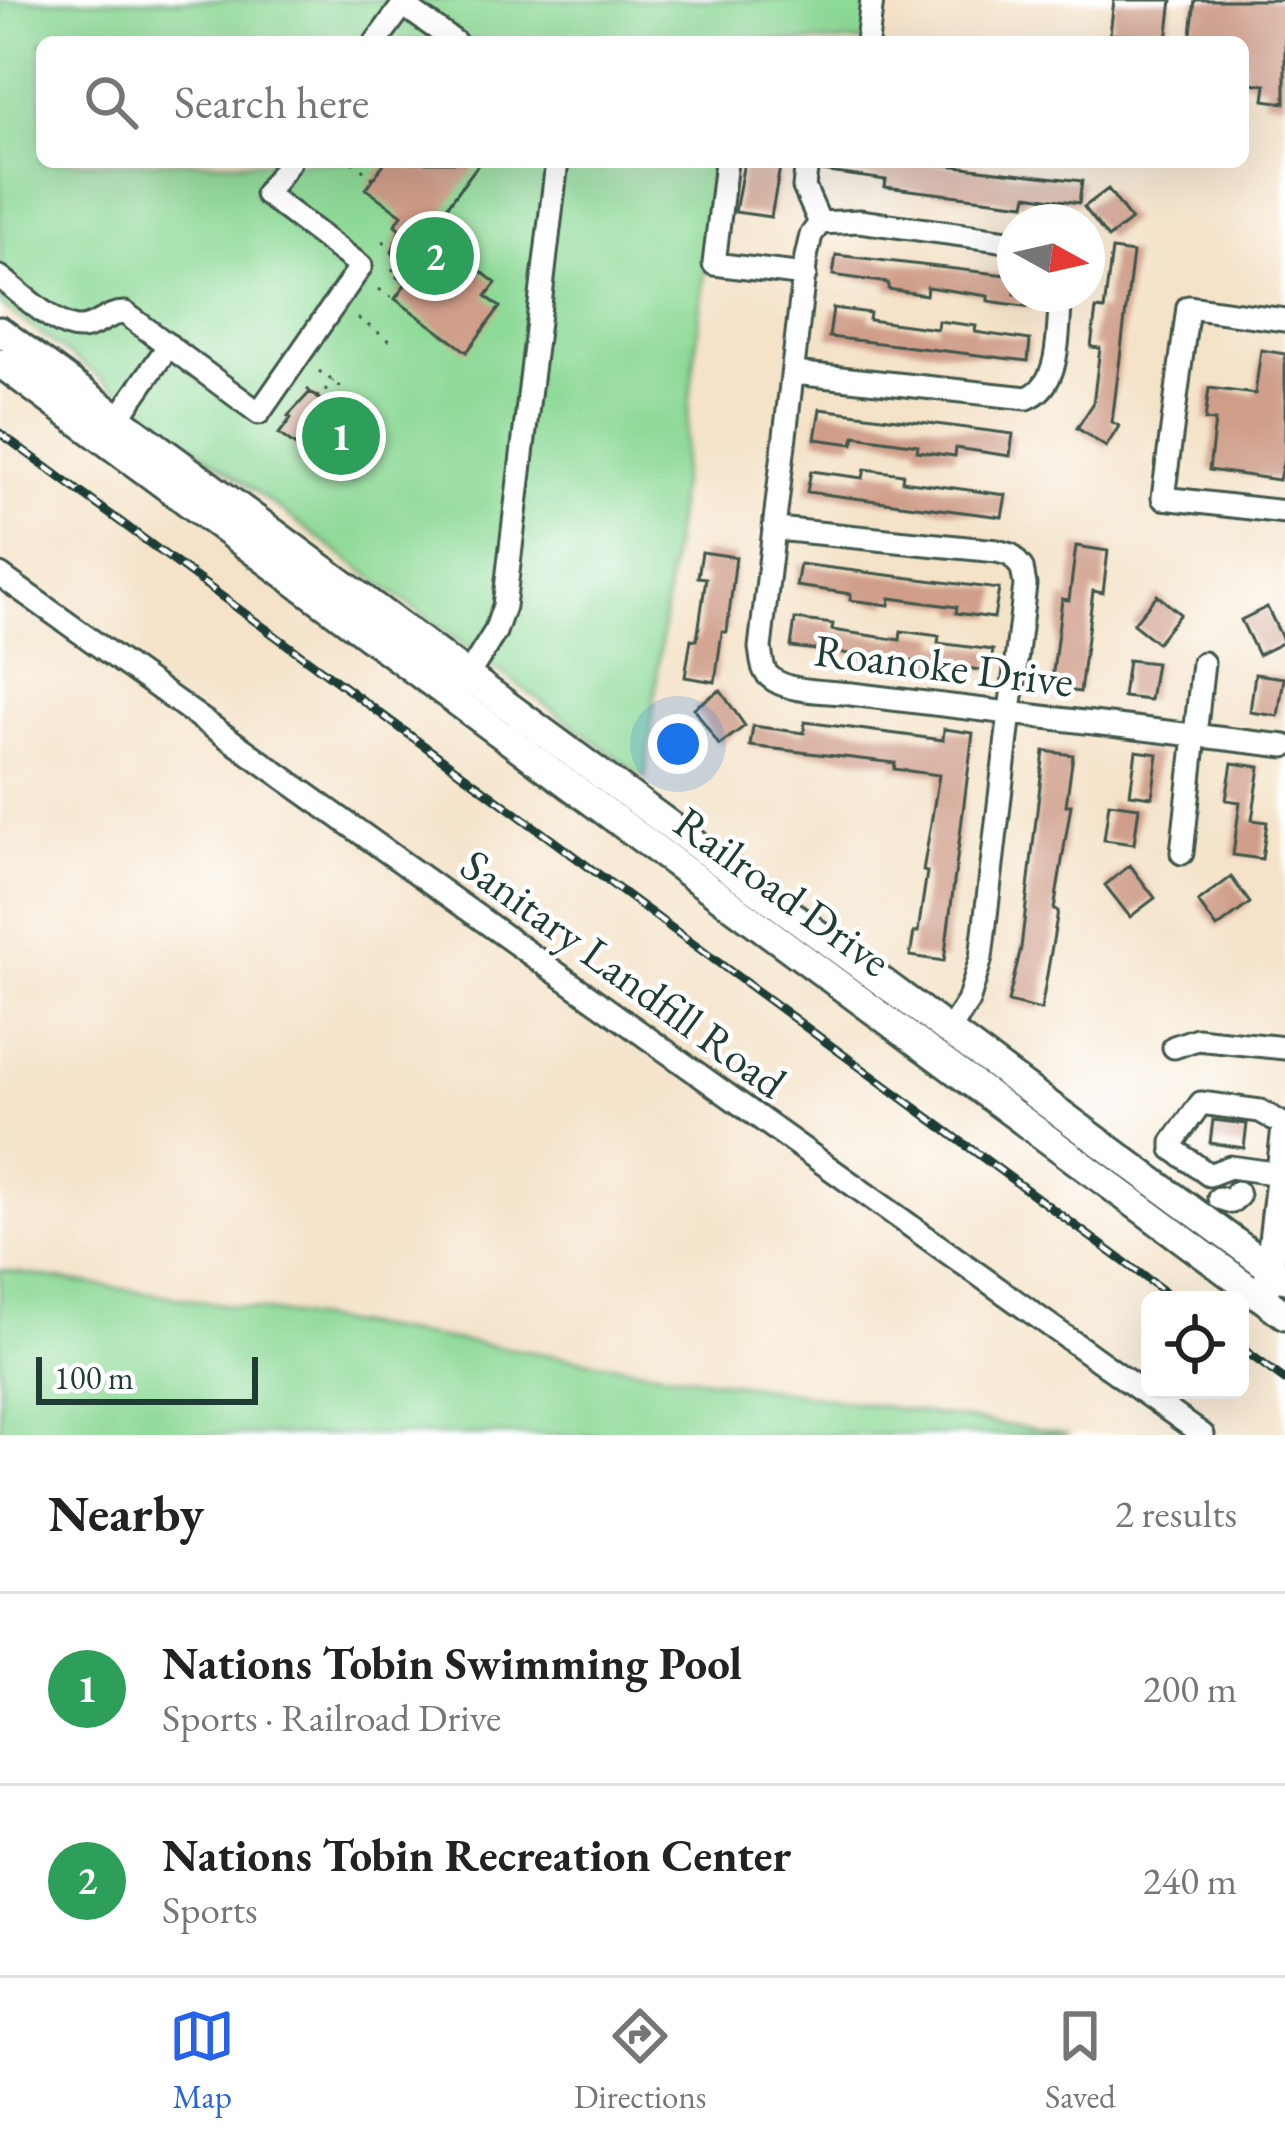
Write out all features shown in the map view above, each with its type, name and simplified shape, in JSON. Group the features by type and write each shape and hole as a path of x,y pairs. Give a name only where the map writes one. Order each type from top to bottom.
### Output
{"main road":[{"name":"Railroad Drive","path":"5,345 460,685 950,1029 1151,1179 1219,1189 1276,1291"},
{"name":"Railroad Drive","path":"460,685 639,839 1276,1291"},
{"path":"1276,1291 1285,1136"},
{"path":"1219,1189 1228,1230 1250,1226 1280,1181"}],"street":[{"path":"868,36 872,0"},
{"path":"380,36 403,5 447,36"},
{"path":"0,278 59,322 75,328 125,313 259,413 362,266 266,194 285,168"},
{"path":"460,685 495,632 504,606 556,168"},
{"path":"725,168 714,264 805,275"},
{"path":"806,168 804,187 820,223 859,221 997,240"},
{"name":"Roanoke Drive","path":"820,223 812,235 805,275 760,648 770,678 789,686 1285,746"},
{"path":"5,345 41,308"},
{"path":"1285,320 1187,308 1163,497 1285,512"},
{"path":"794,373 1028,398 1039,394 1052,371 1059,312"},
{"path":"112,429 169,345"},
{"path":"777,529 1011,555 1022,568 1025,586 981,958 968,1002 950,1029"},
{"name":"Sanitary Landfill Road","path":"0,575 1203,1435"},
{"path":"1181,853 1203,663"},
{"path":"1174,1047 1197,1039 1285,1048"},
{"path":"1151,1179 1201,1102 1259,1111 1285,1126"},
{"path":"1173,1149 1219,1189 1280,1181"}],"path":[{"path":"360,168 374,178"},
{"path":"383,241 393,248"},
{"path":"392,271 397,263"},
{"path":"379,289 399,302"},
{"path":"358,318 394,344"},
{"path":"320,371 345,390"},
{"path":"307,388 320,398 333,381"}],"green space":[{"path":"0,0 883,0 880,36 36,36 36,168 717,168 645,778 0,304"},
{"path":"0,1270 1069,1435 0,1435"}],"water":[{"path":"344,407 367,424 351,447 368,460 352,482 311,452"}],"building":[{"path":"1114,0 1172,0 1168,36 1110,34"},
{"path":"1195,0 1285,0 1285,103 1264,100 1266,85 1249,83 1249,36 1191,36"},
{"path":"381,168 476,168 429,231 496,283 486,296 500,307 467,352 395,299 406,284 397,277 403,268 392,252 400,229 395,225 402,215 366,189"},
{"path":"743,168 780,168 771,217 735,212"},
{"path":"821,168 971,168 1082,181 1079,203 1027,195 1025,204 885,187 886,180"},
{"path":"1108,189 1131,220 1108,238 1105,204 1088,204"},
{"path":"1112,250 1133,253 1112,422 1119,426 1106,447 1077,428 1093,404 1100,348 1091,347 1096,312 1105,312"},
{"path":"836,255 997,274 997,302 988,301 988,296 927,287 926,295 888,289 888,283 833,275"},
{"path":"833,308 870,313 869,320 937,329 938,321 1030,340 1028,361 829,337"},
{"path":"1261,350 1285,354 1285,454 1279,480 1209,470 1215,421 1205,420 1209,388 1255,394"},
{"path":"310,392 328,406 310,437 297,447 279,434"},
{"path":"820,409 1013,434 1010,456 956,448 955,456 855,436 853,444 815,439"},
{"path":"865,469 903,474 902,481 1006,495 1002,517 807,492 811,471 863,478"},
{"path":"1076,546 1108,551 1103,593 1093,591 1080,692 1051,688 1062,599 1069,600"},
{"path":"702,552 736,557 715,682 685,677 691,639 697,640 706,578 698,577"},
{"path":"800,564 999,589 994,618 956,613 957,607 890,598 889,605 850,600 851,594 796,586"},
{"path":"1157,595 1180,614 1157,643 1133,624"},
{"path":"1267,607 1284,642 1258,655 1241,620"},
{"path":"795,619 900,640 901,631 939,636 938,643 993,650 990,671 791,647"},
{"path":"1128,660 1156,663 1150,700 1123,697"},
{"path":"1255,674 1284,678 1278,716 1250,712"},
{"path":"720,690 745,726 719,745 694,708"},
{"path":"805,722 943,740 944,729 973,733 944,961 910,956 914,932 918,932 939,775 894,769 895,763 750,746 753,726 804,733"},
{"path":"1044,751 1073,755 1066,805 1071,805 1054,910 1058,911 1041,1010 1008,1002 1021,948"},
{"path":"1136,751 1158,754 1152,797 1130,794"},
{"path":"1232,763 1260,767 1252,820 1267,822 1262,859 1233,855 1240,802 1226,800"},
{"path":"1109,803 1139,807 1134,844 1104,840"},
{"path":"1130,865 1155,898 1130,917 1105,885"},
{"path":"1231,877 1250,903 1217,928 1198,902"},
{"path":"1213,1120 1247,1124 1244,1148 1210,1143"}],"railway":[{"path":"0,433 1164,1291"},
{"path":"1249,1354 1285,1380"}],"place":[{"name":"Nations Tobin Recreation Center","path":"435,256"},
{"name":"Nations Tobin Swimming Pool","path":"341,436"}]}
